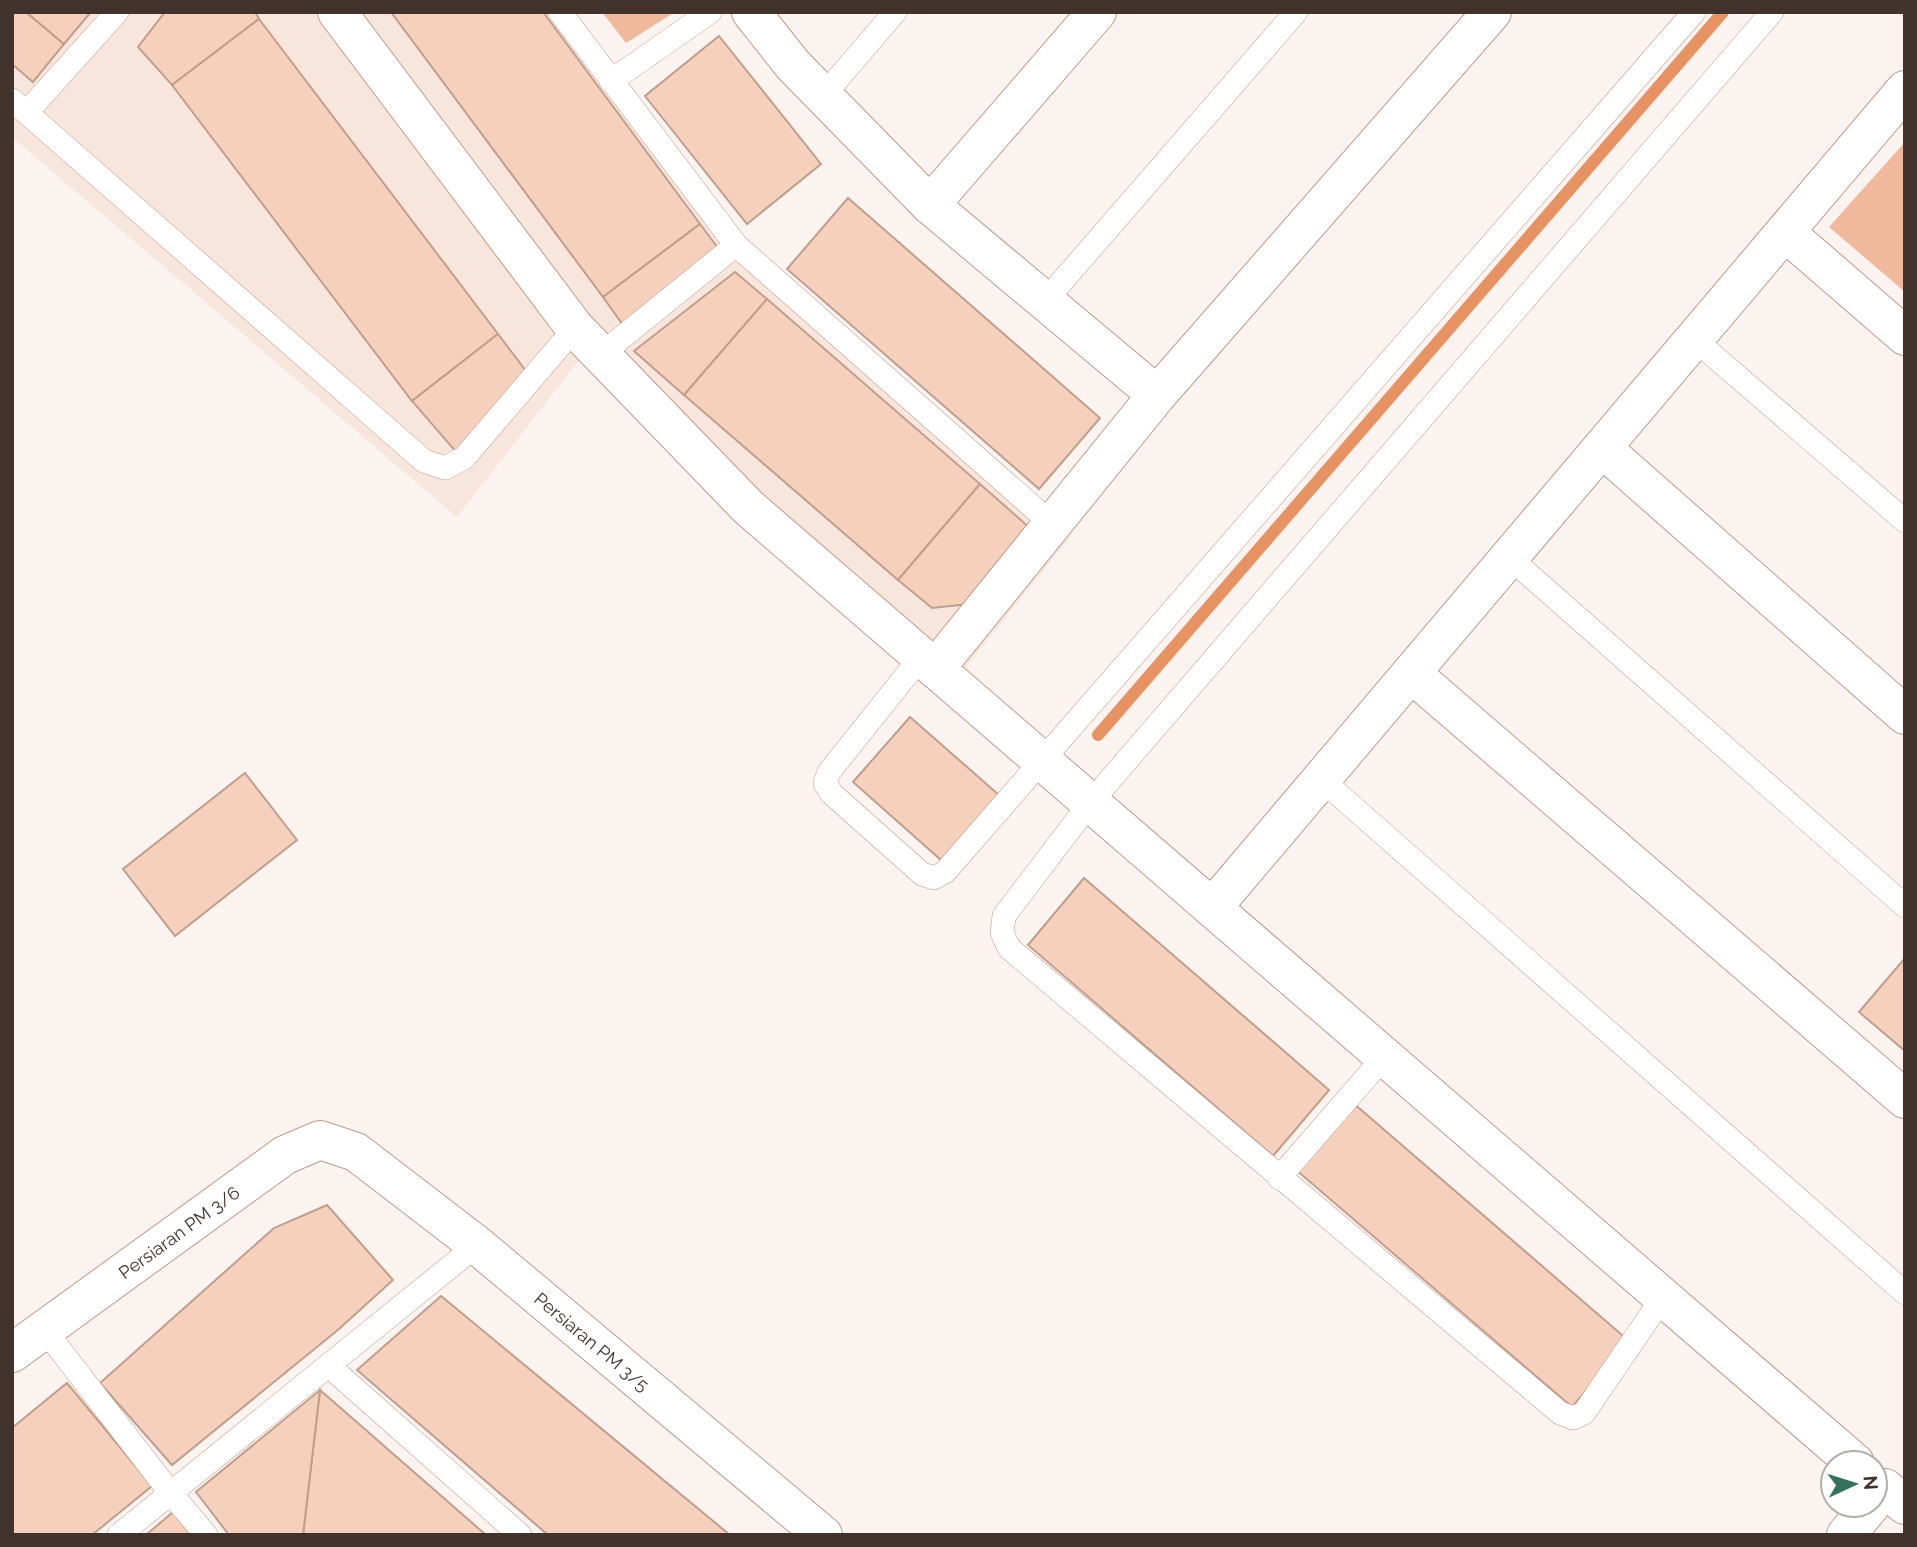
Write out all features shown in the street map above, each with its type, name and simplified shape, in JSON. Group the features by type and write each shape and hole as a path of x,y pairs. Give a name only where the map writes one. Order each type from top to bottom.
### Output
{"street":[{"path":"337,12 587,342 748,507 1840,1449"},
{"path":"751,12 793,65 930,205 1157,395"},
{"path":"930,205 1097,12"},
{"path":"928,663 1052,524 1157,395 1492,12"},
{"path":"1212,908 1905,90"},
{"path":"1785,232 1905,337"},
{"path":"1602,448 1905,715"},
{"path":"1411,673 1905,1099"},
{"name":"Persiaran PM 3/6","path":"12,1353 285,1155 320,1140 356,1152"},
{"name":"Persiaran PM 3/5","path":"356,1152 477,1245 823,1535"},
{"path":"1846,1535 1861,1519"}],"lane":[{"path":"117,12 19,106 424,461 445,468 464,457 587,342 736,245"},
{"path":"560,12 736,245 1052,524"},
{"path":"611,81 710,12"},
{"path":"823,96 895,12"},
{"path":"1045,301 1296,12"},
{"path":"928,663 829,772 825,783 831,793 922,874 934,878 945,872 1694,12"},
{"path":"1663,1297 1584,1413 1573,1418 1560,1413 1009,948 1002,933 1004,916 1090,803 1772,12"},
{"path":"1695,339 1905,521"},
{"path":"1509,557 1905,906"},
{"path":"1321,779 1905,1293"},
{"path":"1279,1178 1384,1057"},
{"path":"119,1535 169,1492 330,1367 477,1245"},
{"path":"44,1329 169,1492 206,1535"},
{"path":"330,1367 520,1535"}],"shaded area":[{"path":"12,12 566,12 732,250 1070,537 949,688 586,351 457,517 12,137"},
{"path":"602,12 675,12 626,43"},
{"path":"1905,142 1905,292 1829,227"}],"building":[{"path":"12,12 26,12 64,44 33,82 12,64"},
{"path":"26,12 91,12 64,44"},
{"path":"165,12 255,12 259,19 172,85 138,47"},
{"path":"391,12 543,12 700,224 603,297"},
{"path":"259,19 498,334 412,401 172,85"},
{"path":"719,36 821,164 747,224 645,96"},
{"path":"848,198 1100,418 1039,489 787,269"},
{"path":"700,224 718,248 623,325 603,297"},
{"path":"735,272 767,299 684,395 634,351"},
{"path":"767,299 980,484 898,580 684,395"},
{"path":"498,334 526,371 457,453 412,401"},
{"path":"980,484 1031,529 969,604 932,608 898,580"},
{"path":"910,717 999,795 941,860 853,782"},
{"path":"245,773 297,840 175,936 123,869"},
{"path":"1084,878 1329,1090 1273,1156 1028,945"},
{"path":"1905,958 1905,1051 1859,1012"},
{"path":"1352,1102 1629,1341 1572,1407 1295,1169"},
{"path":"327,1205 393,1280 339,1329 172,1465 100,1383 274,1228"},
{"path":"441,1296 730,1535 548,1535 357,1370"},
{"path":"67,1383 152,1486 92,1535 12,1535 12,1428"},
{"path":"320,1390 486,1535 303,1535"},
{"path":"320,1390 303,1535 229,1535 196,1492"},
{"path":"173,1512 191,1535 146,1535"}],"waterway":[{"path":"1098,735 1723,12"}]}
